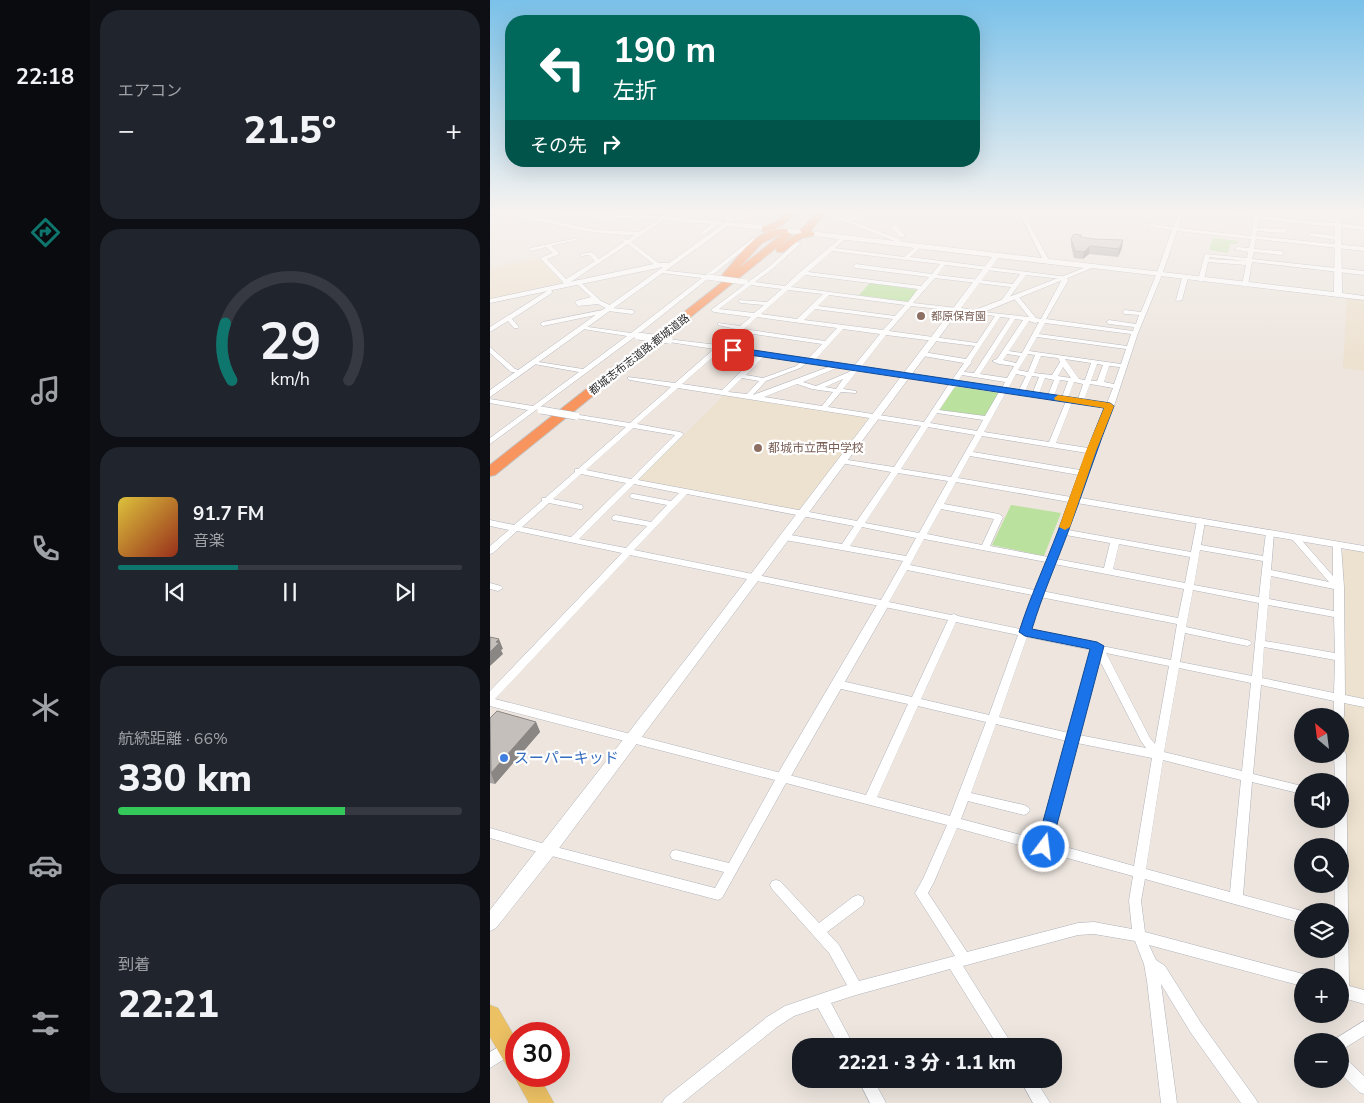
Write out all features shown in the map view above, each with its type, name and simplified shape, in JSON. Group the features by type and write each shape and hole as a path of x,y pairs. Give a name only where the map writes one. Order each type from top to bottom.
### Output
{"highway":[{"path":"670,335 722,282 737,263"},
{"path":"670,335 753,263"},
{"name":"都城志布志道路;都城道路","path":"490,472 670,335"}],"main road":[{"path":"490,1016 505,1041"},
{"path":"533,1087 542,1103"}],"street":[{"path":"547,263 566,283"},
{"path":"566,283 594,263"},
{"path":"654,263 660,268 707,277 828,293 862,289 922,288"},
{"path":"490,301 566,283 660,268 672,263"},
{"path":"490,442 537,410 584,370 635,335 724,263"},
{"path":"774,263 714,310 935,340 995,345 1025,353 1124,366"},
{"path":"490,551 545,500 814,263"},
{"path":"844,278 859,263"},
{"path":"825,407 884,333 944,263"},
{"path":"948,263 1064,278"},
{"path":"490,923 548,850 991,263"},
{"path":"1060,263 1364,298"},
{"path":"1002,1038 921,893 928,882 954,822 994,719 1037,593 1063,532 1091,451 1163,263"},
{"path":"1201,280 1205,263"},
{"path":"1245,285 1248,263"},
{"path":"1265,263 1364,273"},
{"path":"1338,263 1338,296"},
{"path":"856,266 1015,286"},
{"path":"976,312 1091,267"},
{"path":"490,394 583,327 660,268"},
{"path":"802,273 844,278 862,289 909,304 1026,320 1090,325 1135,333"},
{"path":"1004,301 1024,273"},
{"path":"490,833 718,894 782,778 1007,389 1034,337 1038,321 1065,281 1064,278"},
{"path":"1179,300 1185,278"},
{"path":"578,282 607,309"},
{"path":"490,330 550,292 550,288"},
{"path":"799,321 828,293"},
{"path":"1016,297 1038,321"},
{"path":"594,298 578,302 583,306 599,302"},
{"path":"741,301 767,304"},
{"path":"813,307 897,318"},
{"path":"543,324 607,309 632,312"},
{"path":"1125,312 1142,314"},
{"path":"844,548 998,316"},
{"path":"508,318 516,328"},
{"path":"976,375 1013,318"},
{"path":"991,378 1026,320"},
{"path":"1109,322 1138,326"},
{"path":"720,324 827,343"},
{"path":"994,324 1021,328"},
{"path":"583,327 635,335 670,335 719,348 837,366 855,371 907,376 1110,404"},
{"path":"749,396 764,380 807,362 842,327"},
{"path":"988,333 1015,337 1034,337 1068,343 1130,348"},
{"path":"490,349 513,370 520,372"},
{"path":"923,354 1019,365"},
{"path":"1022,391 1039,354"},
{"path":"724,392 762,355"},
{"path":"1051,395 1062,359"},
{"path":"1062,359 1075,381"},
{"path":"534,362 584,370"},
{"path":"1081,399 1095,362"},
{"path":"1100,384 1107,363"},
{"path":"758,397 837,366"},
{"path":"796,368 811,376"},
{"path":"797,382 810,389 816,388 855,371"},
{"path":"1015,372 1116,386"},
{"path":"961,373 1010,381"},
{"path":"741,376 764,380"},
{"path":"1036,393 1043,376"},
{"path":"630,378 825,407 1091,451"},
{"path":"1051,444 1075,381"},
{"path":"816,388 854,392"},
{"path":"1007,389 1110,404"},
{"path":"490,401 680,434 574,539"},
{"path":"935,411 988,419"},
{"path":"969,454 1083,473"},
{"path":"841,461 1364,549"},
{"path":"578,471 1338,615"},
{"path":"490,698 685,491"},
{"path":"634,496 673,504"},
{"path":"545,500 579,507"},
{"path":"939,506 999,517 985,548"},
{"path":"616,518 653,525"},
{"path":"1169,1103 1151,964 1139,936 1134,902 1158,755 1201,521"},
{"path":"490,523 1175,662 1364,703"},
{"path":"1063,532 1115,541 1268,560"},
{"path":"1236,898 1270,533"},
{"path":"785,537 844,548 1182,626 1247,643"},
{"path":"1296,538 1338,587"},
{"path":"1108,571 1115,541"},
{"path":"1337,544 1340,657 1339,708"},
{"path":"1266,572 1338,587"},
{"path":"869,801 954,617"},
{"path":"1260,643 1340,657"},
{"path":"1044,847 1097,646"},
{"path":"1097,646 1146,741 1158,755"},
{"path":"837,684 1073,738 1158,755 1294,788"},
{"path":"490,702 954,822 1294,915"},
{"path":"964,796 1024,810"},
{"path":"1340,828 1340,903"},
{"path":"676,855 731,869"},
{"path":"776,885 834,949 856,988"},
{"path":"818,931 858,901"},
{"path":"670,1103 772,1022 790,1011 856,988 1078,929 1094,928 1139,936 1294,978"},
{"path":"1151,964 1160,970 1196,1028 1250,1103"},
{"path":"1349,992 1364,997"},
{"path":"821,1000 842,1038"},
{"path":"1349,1038 1364,1028"},
{"path":"490,1061 505,1056"},
{"path":"1349,1072 1364,1087"},
{"path":"870,1088 878,1103"},
{"path":"1033,1088 1042,1103"}],"shaded area":[{"path":"512,263 546,263 562,281 490,299 490,268"},
{"path":"1347,298 1364,300 1364,371 1343,368"},
{"name":"都城市立西中学校","path":"725,394 869,417 801,509 797,510 638,480"},
{"path":"1347,549 1364,552 1364,993 1349,989 1349,903 1347,903 1347,893 1349,893 1349,838 1346,838 1346,828 1349,828 1349,773 1345,773 1345,763 1349,763 1349,708 1344,708 1341,552"}],"green space":[{"path":"870,283 919,290 909,302 859,295"},
{"path":"954,388 1000,393 986,418 939,411"},
{"path":"1011,505 1061,513 1044,556 992,545"}],"building":[{"path":"490,637 499,639 496,642 499,643 490,652"},
{"path":"497,711 536,722 491,773 490,718"}],"slow traffic":[{"path":"1058,398 1110,406 1091,451 1065,527"}],"place":[{"name":"都原保育園","path":"921,316"},
{"name":"都城市立西中学校","path":"758,448"},
{"name":"スーパーキッド","path":"504,758"}],"route":[{"path":"733,350 1110,406 1091,451 1063,532 1037,593 1025,632 1097,646 1044,847"}]}
